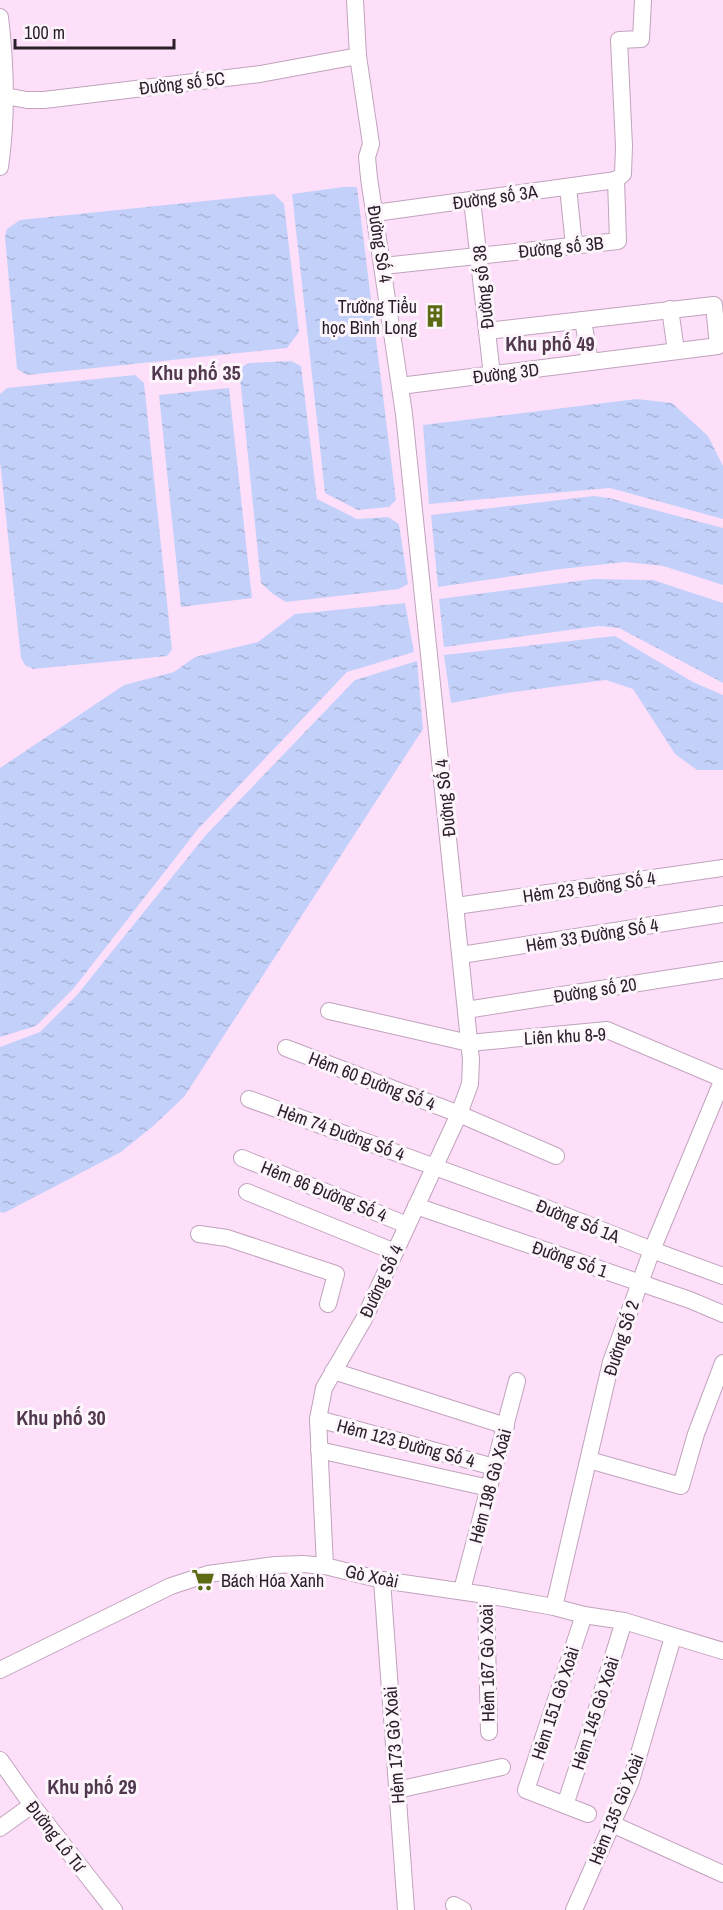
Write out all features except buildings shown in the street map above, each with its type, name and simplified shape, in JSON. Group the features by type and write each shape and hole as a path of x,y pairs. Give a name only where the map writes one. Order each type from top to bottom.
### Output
{"street":[{"name":"Đường Số 4","path":"325,1566 318,1419 324,1388 364,1318 459,1114 470,1084 471,1060 400,386 367,157 371,144 358,56 355,0"},
{"name":"Đường số 3B","path":"383,266 618,241 616,180 623,174 624,147 619,40 641,39 643,0"},
{"path":"0,17 5,96 0,168"},
{"name":"Đường số 5C","path":"5,96 44,100 260,74 358,56"},
{"name":"Đường số 3A","path":"375,213 616,180"},
{"path":"568,187 574,246"},
{"name":"Đường số 38","path":"472,200 492,375"},
{"name":"Đường 3D","path":"400,386 718,346 714,305 670,309"},
{"path":"488,331 670,309 676,351"},
{"path":"583,320 590,362"},
{"name":"Hẻm 23 Đường Số 4","path":"456,906 723,868"},
{"name":"Hẻm 33 Đường Số 4","path":"461,955 723,914"},
{"name":"Đường số 20","path":"466,1010 723,970"},
{"name":"Liên khu 8-9","path":"329,1011 470,1043 607,1030 723,1079"},
{"name":"Hẻm 60 Đường Số 4","path":"286,1048 459,1114 556,1156"},
{"name":"Đường Số 2","path":"554,1608 611,1362 652,1250 723,1079"},
{"name":"Hẻm 74 Đường Số 4","path":"249,1099 433,1166"},
{"name":"Hẻm 86 Đường Số 4","path":"242,1158 406,1225"},
{"name":"Đường Số 1A","path":"433,1166 723,1276"},
{"path":"247,1192 395,1251"},
{"name":"Đường Số 1","path":"416,1206 723,1314"},
{"path":"199,1234 227,1238 336,1274 328,1304"},
{"path":"589,1460 681,1486 696,1434 723,1363"},
{"path":"333,1371 506,1426"},
{"name":"Hẻm 198 Gò Xoài","path":"462,1590 517,1381"},
{"name":"Hẻm 123 Đường Số 4","path":"318,1419 494,1467"},
{"path":"319,1450 489,1488"},
{"name":"Gò Xoài","path":"0,1670 171,1586 208,1574 260,1565 325,1566 382,1580 486,1594 624,1621 723,1652"},
{"name":"Hẻm 173 Gò Xoài","path":"382,1580 406,1910"},
{"name":"Hẻm 167 Gò Xoài","path":"486,1594 489,1732"},
{"name":"Hẻm 151 Gò Xoài","path":"565,1805 526,1790 584,1615"},
{"name":"Hẻm 145 Gò Xoài","path":"565,1805 624,1621"},
{"name":"Hẻm 135 Gò Xoài","path":"574,1910 632,1781 673,1637"},
{"name":"Đường Lô Tư","path":"0,1760 114,1910"},
{"path":"397,1790 502,1767"},
{"path":"0,1828 32,1805"},
{"path":"565,1805 588,1814"},
{"path":"612,1824 723,1874"}],"water":[{"path":"357,187 396,500 389,507 358,510 325,493 292,194"},
{"path":"274,194 284,204 299,332 287,348 27,375 17,369 5,237 7,229 20,220"},
{"path":"291,361 301,366 317,499 357,519 388,517 399,524 408,584 399,589 286,602 261,583 239,368 250,363"},
{"path":"135,375 144,383 172,650 167,656 33,669 25,665 21,658 0,461 0,394 7,388"},
{"path":"229,388 252,598 181,607 159,395"},
{"path":"637,399 672,403 708,436 723,466 723,519 610,488 429,504 423,425"},
{"path":"594,496 723,528 723,585 663,566 625,562 438,587 431,515"},
{"path":"593,579 653,580 723,603 723,683 619,628 599,626 444,647 439,599"},
{"path":"405,603 414,652 347,672 198,829 74,988 36,1026 0,1037 0,768 124,685 174,672 195,657 258,642 295,614"},
{"path":"615,636 693,682 723,695 723,770 697,770 675,754 633,689 606,680 451,703 444,655"},
{"path":"417,661 423,729 184,1097 121,1152 4,1213 0,1212 0,1047 40,1032 77,995 205,836 355,680"}],"place":[{"name":"Trường Tiểu học Bình Long","path":"435,316"},
{"name":"Bách Hóa Xanh","path":"203,1580"}],"district":[{"name":"Khu phố 49","path":"550,343"},
{"name":"Khu phố 35","path":"196,372"},
{"name":"Khu phố 30","path":"61,1417"},
{"name":"Khu phố 29","path":"92,1786"}]}
